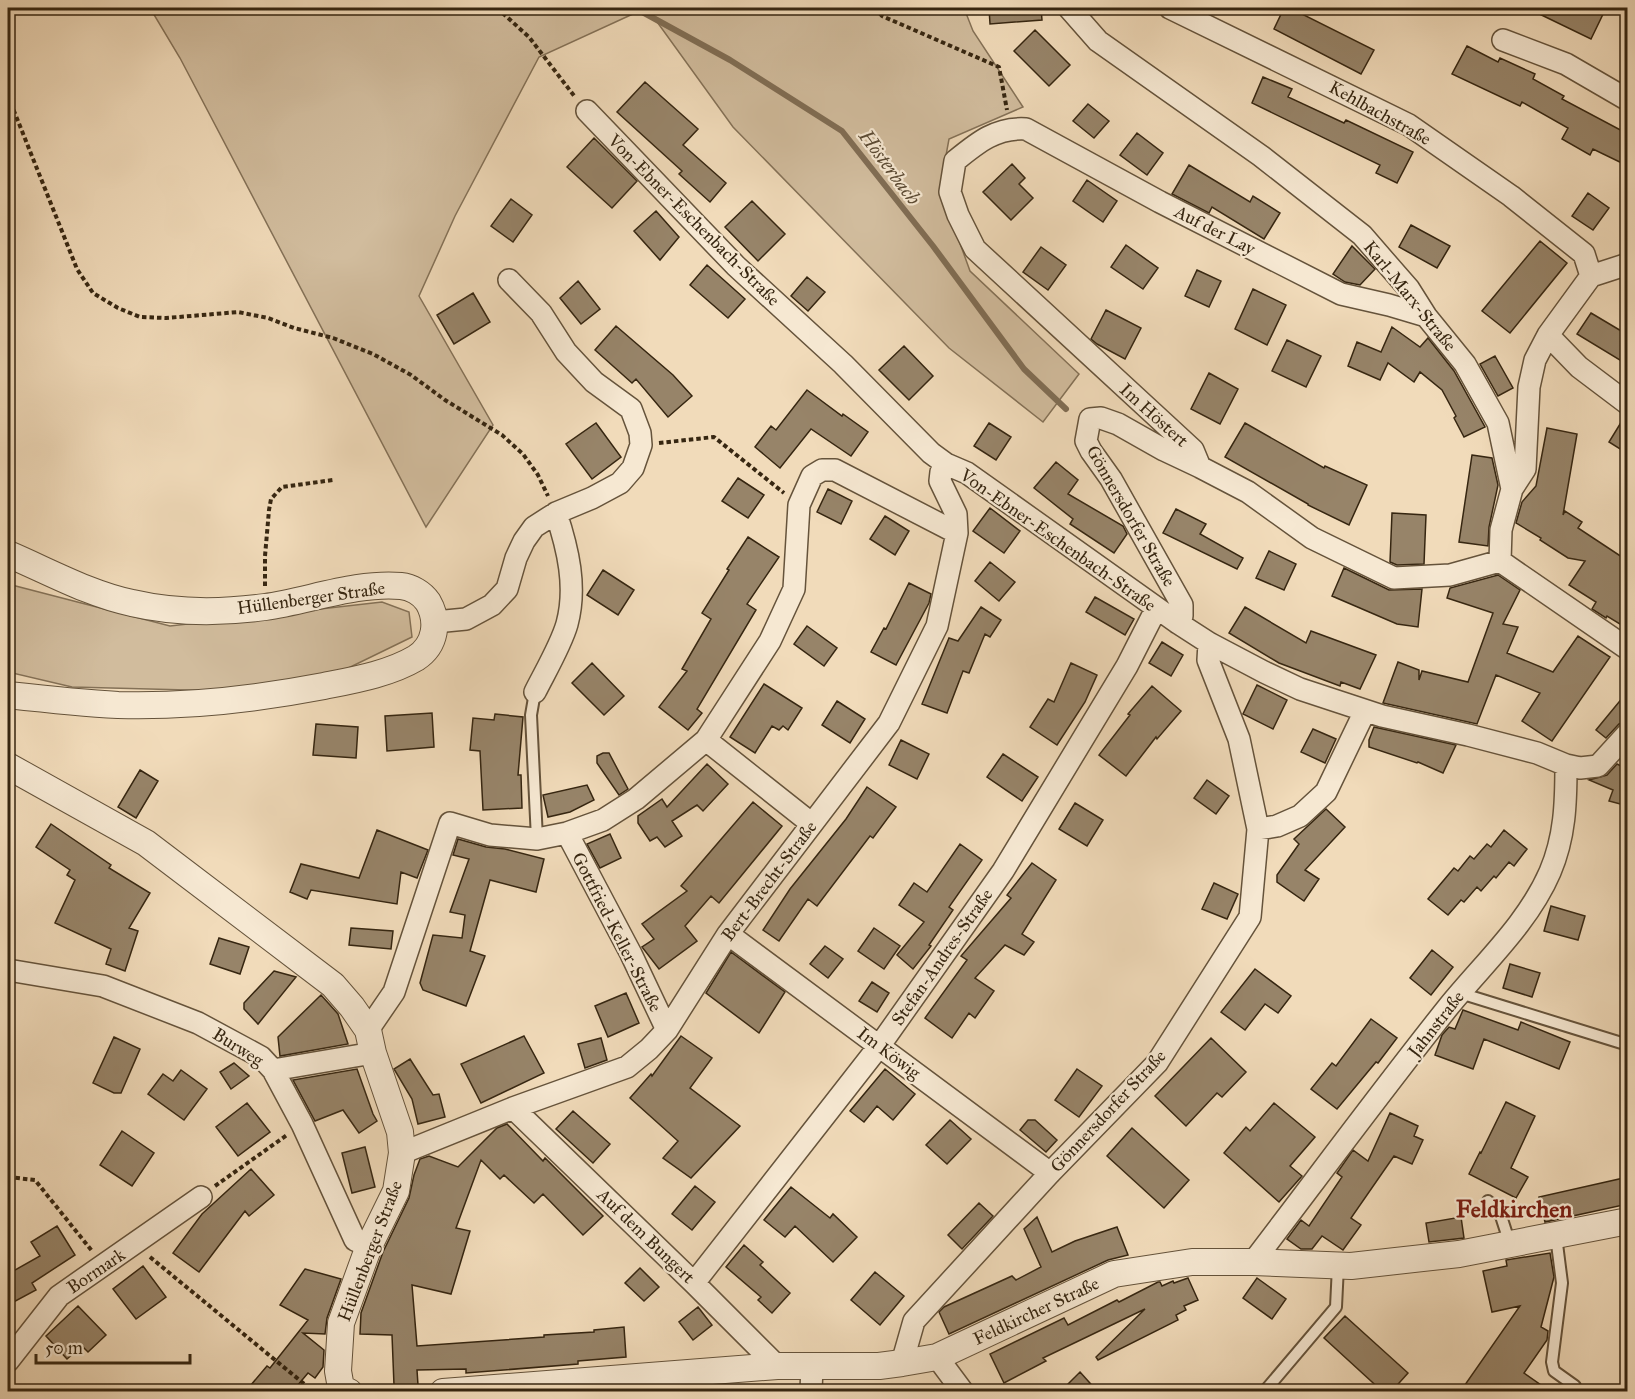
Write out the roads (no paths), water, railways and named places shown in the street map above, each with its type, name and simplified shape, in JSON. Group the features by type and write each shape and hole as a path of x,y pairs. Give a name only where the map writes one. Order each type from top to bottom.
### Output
{"street":[{"name":"Karl-Marx-Straße","path":"1069,8 1098,41 1261,156 1362,236 1409,289 1426,316 1465,364 1498,423 1512,489 1501,530 1500,561"},
{"name":"Kehlbachstraße","path":"1170,8 1409,125 1511,196 1584,254 1591,276"},
{"path":"1503,40 1566,64 1628,100"},
{"name":"Von-Ebner-Eschenbach-Straße","path":"587,111 736,266 843,364 931,453 946,464 967,473 1156,609 1209,643 1300,689 1365,711 1537,753 1566,765 1580,768 1598,766 1628,733"},
{"name":"Auf der Lay","path":"1011,128 1026,129 1160,202 1341,294 1426,316"},
{"name":"Im Höstert","path":"1011,128 982,139 955,161 950,192 958,215 975,249 1193,450 1200,467 1248,492 1312,538 1394,578 1450,575 1500,561"},
{"path":"1512,489 1525,469 1529,387 1535,360 1548,335 1591,276 1628,264"},
{"path":"8,695 118,705 199,704 270,697 354,681 400,666 418,657 429,645 435,622 466,619 492,605 507,589 516,558 534,527 556,513 620,483 633,468 641,445 640,433 631,409 594,382 566,352 541,313 509,280"},
{"path":"1548,335 1579,367 1628,405"},
{"name":"Gönnersdorfer Straße","path":"1178,623 1182,616 1182,605 1111,479 1091,452 1086,441 1090,419 1101,418 1118,424 1200,467"},
{"name":"Bert-Brecht-Straße","path":"402,1153 513,1108 627,1067 667,1030 728,934 889,723 933,635 937,626 957,533 956,514 940,481 941,472 946,464"},
{"path":"273,1070 371,1041 394,992 450,823 490,835 537,839 567,833 603,820 636,799 706,740 783,617 794,589 799,505 812,476 822,470 835,470 957,533"},
{"path":"535,692 567,624 572,583 564,539 556,513"},
{"name":"Hüllenberger Straße","path":"8,554 88,589 131,603 181,610 222,611 265,607 368,587 402,586 415,590 425,597 432,609 435,622"},
{"path":"1500,561 1628,649"},
{"name":"Stefan-Andres-Straße","path":"694,1282 880,1045 1003,871 1127,666 1156,609"},
{"name":"Gönnersdorfer Straße","path":"902,1364 914,1321 1050,1173 1157,1064 1250,917 1258,829 1239,739 1208,660 1209,643"},
{"path":"1258,829 1277,826 1300,816 1326,792 1365,711"},
{"path":"706,740 812,824"},
{"name":"Jahnstraße","path":"1253,1262 1460,993 1530,909 1550,874 1561,844 1566,806 1566,765"},
{"name":"Hüllenberger Straße","path":"8,766 146,843 333,985 352,1007 371,1041 400,1132 402,1153 396,1191 369,1246 341,1323 338,1371 342,1390"},
{"name":"Gottfried-Keller-Straße","path":"567,833 631,954 667,1030"},
{"name":"Im Köwig","path":"728,934 1050,1173"},
{"name":"Burweg","path":"8,970 104,986 198,1023 261,1057 273,1070 302,1124 355,1240 369,1246"},
{"name":"Auf dem Bungert","path":"513,1108 694,1282 777,1366"},
{"name":"Bormark","path":"8,1362 59,1296 201,1197"},
{"name":"Feldkircher Straße","path":"443,1392 777,1366 902,1364 937,1357 1114,1274 1192,1262 1351,1266 1459,1254 1628,1221"},
{"path":"937,1357 963,1392"},
{"path":"811,1392 812,1365"}],"lane":[{"path":"535,692 531,715 537,839"},
{"path":"1460,993 1628,1045"},
{"path":"1488,1201 1500,1213 1510,1245"},
{"path":"1556,1235 1562,1283 1552,1362 1554,1371 1575,1386"},
{"path":"1264,1392 1336,1307 1338,1266"}],"waterway":[{"name":"Hösterbach","path":"635,8 730,60 842,131 933,246 1024,369 1066,409"}],"district":[{"name":"Feldkirchen","path":"1514,1209"}]}
